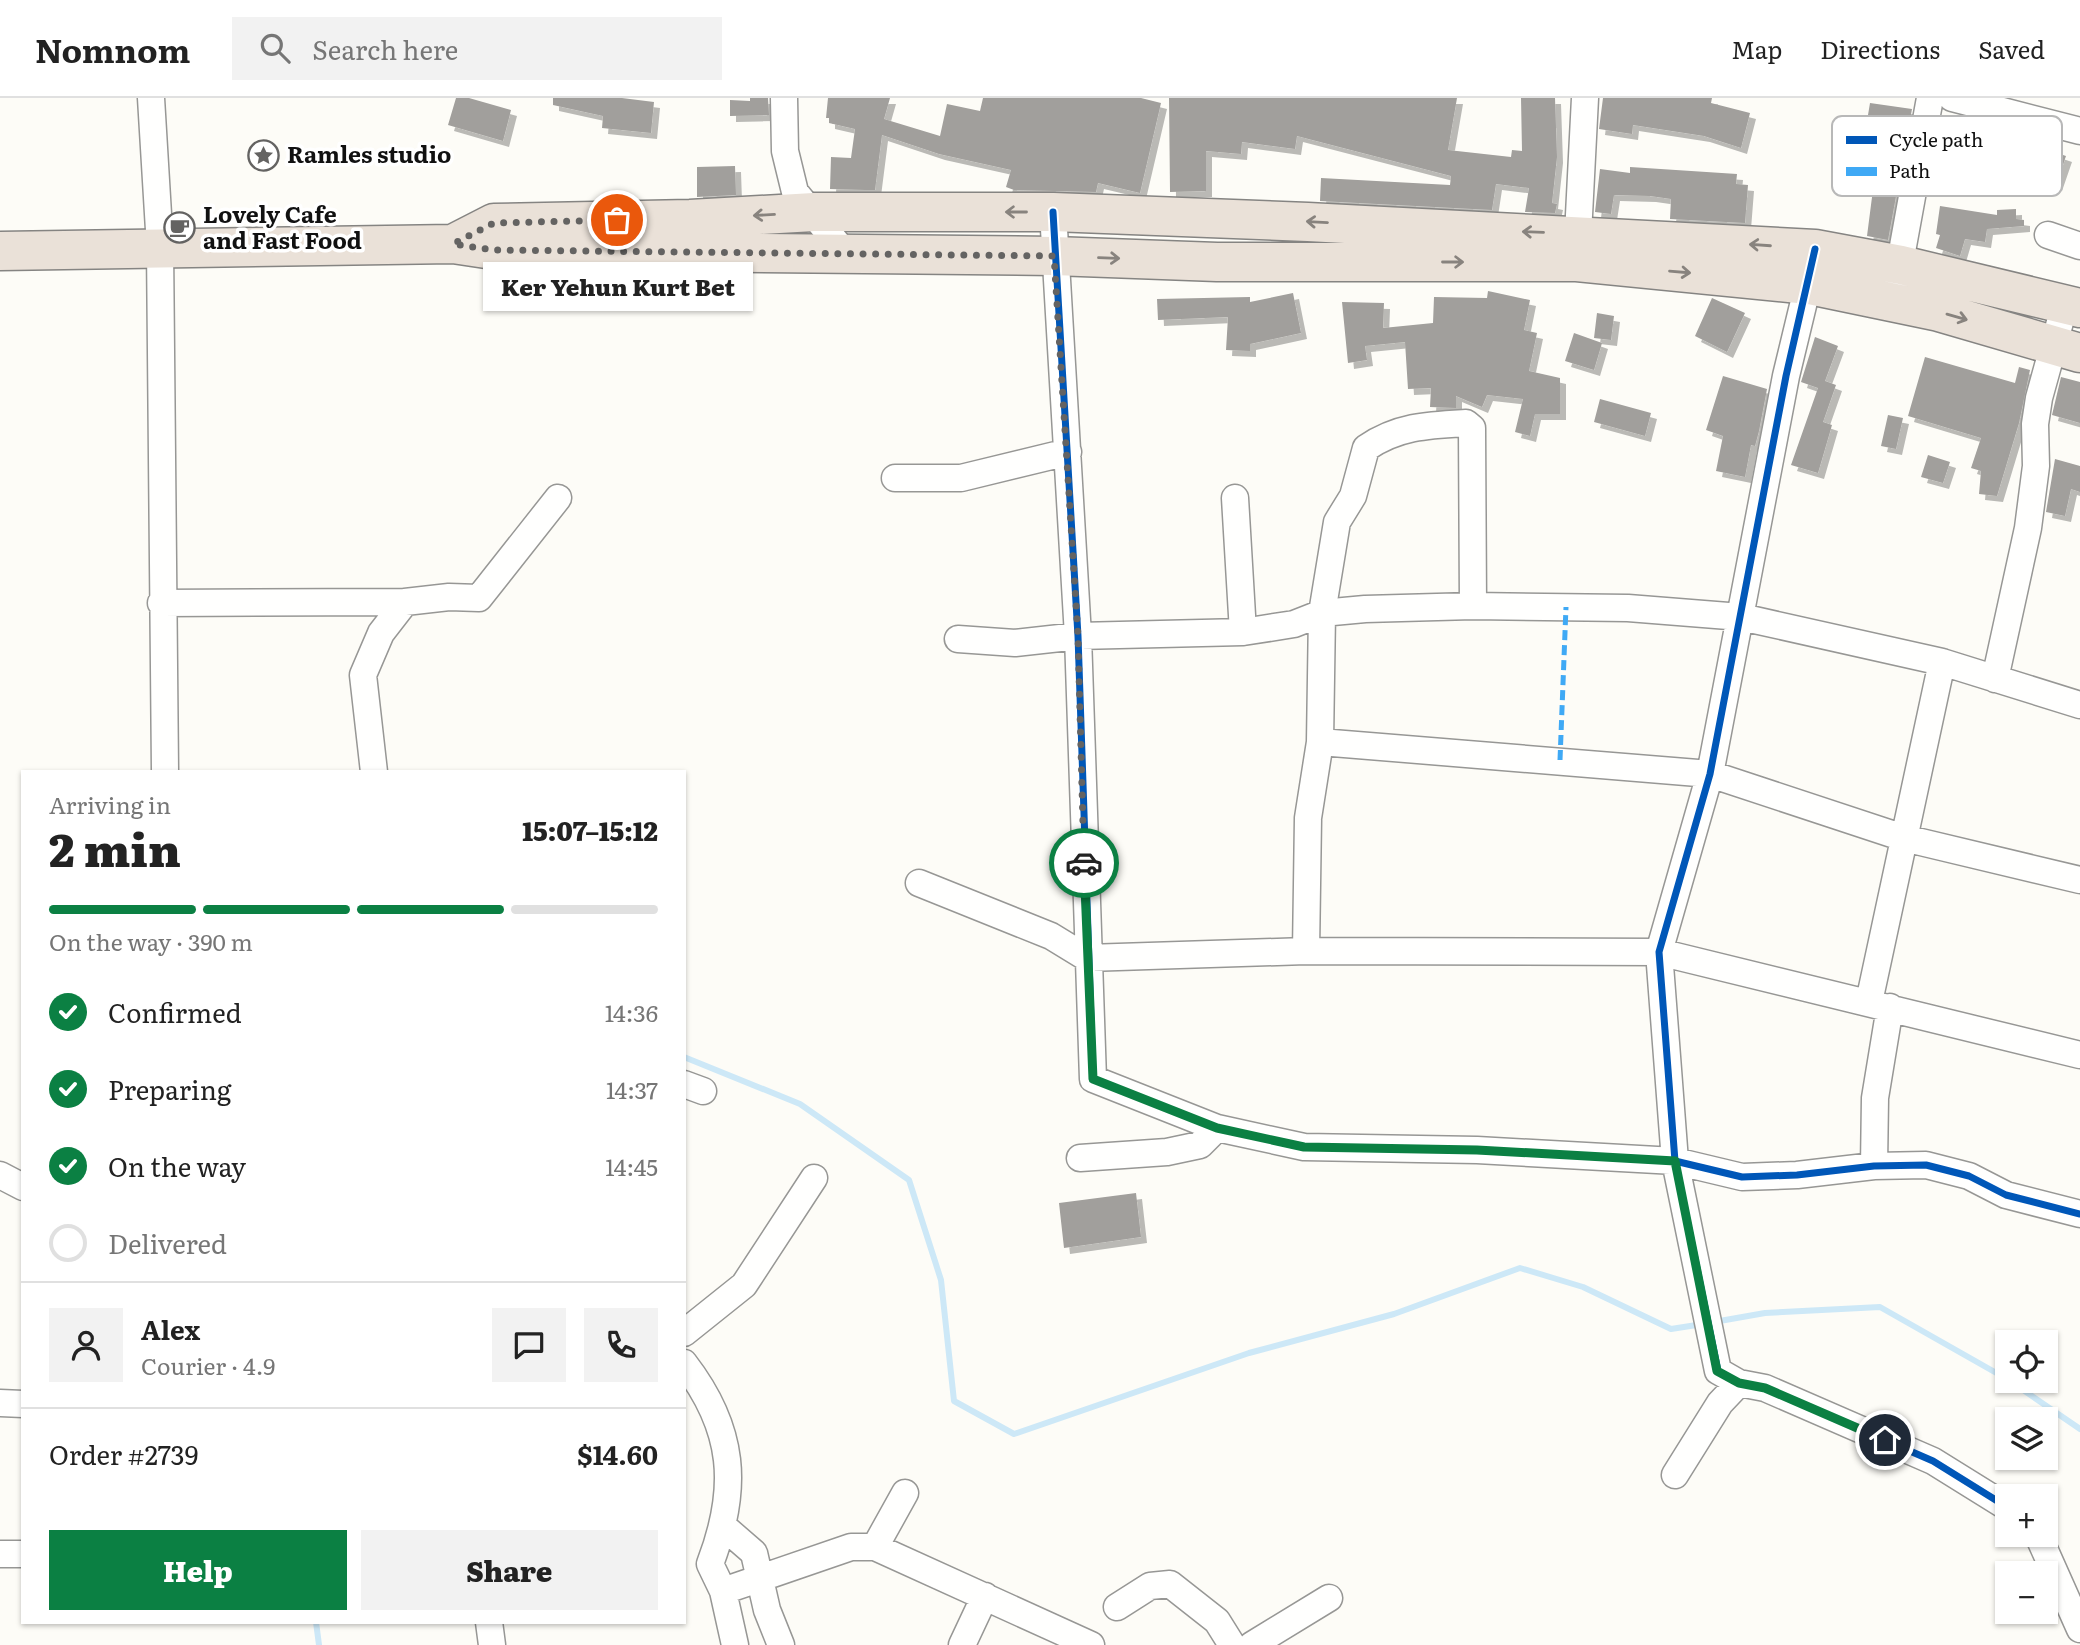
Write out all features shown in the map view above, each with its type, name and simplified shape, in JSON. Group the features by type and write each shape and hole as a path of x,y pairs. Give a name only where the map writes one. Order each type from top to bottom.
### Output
{"highway":[{"path":"0,251 453,244 493,250 691,235 814,212 1053,212 1385,244 1577,248 1812,267 1901,264 2073,306"},
{"path":"691,235 845,253 1217,262 1385,244"},
{"path":"1812,267 1890,302 2067,349"}],"street":[{"path":"151,98 160,247 161,603 165,770"},
{"path":"784,98 789,176 795,192 845,253"},
{"path":"1577,248 1585,98"},
{"path":"1927,116 1930,98"},
{"path":"1952,98 2022,116"},
{"path":"2062,126 2080,131"},
{"path":"1890,302 1901,264 1913,196"},
{"path":"1053,212 1078,636 1093,1079 1217,1128 1304,1147 1477,1150 1675,1161 1742,1177 1797,1175 1874,1166 1926,1165 1969,1176 2006,1195 2080,1214"},
{"path":"2048,235 2080,246"},
{"path":"1675,1475 1720,1403 1728,1377 1698,1276 1675,1161 1658,952 1710,774 1786,376 1812,267"},
{"path":"1995,680 2028,528 2036,466 2035,424 2067,349 2073,306"},
{"path":"1306,951 1308,818 1320,742 1322,613 1338,522 1353,496 1366,448 1382,438 1414,426 1466,423 1472,428 1473,606"},
{"path":"895,478 961,478 1068,452"},
{"path":"161,603 405,602 449,597 479,598 558,498"},
{"path":"1235,498 1243,632"},
{"path":"374,770 363,675 381,633 405,602"},
{"path":"958,639 1015,643 1078,636 1243,632 1294,624 1322,613 1473,606 1628,608 1741,617 1942,662 2080,705"},
{"path":"1874,1166 1880,1004 1904,838 1942,662"},
{"path":"1320,742 1710,774 1904,838 2080,880"},
{"path":"919,883 1051,936 1087,958 1306,951 1658,952 1880,1004 2080,1055"},
{"path":"1080,1158 1167,1152 1200,1146 1217,1128"},
{"path":"0,1175 21,1186"},
{"path":"686,1332 744,1284 814,1178"},
{"path":"686,1366 713,1408 726,1442 729,1468 724,1527 710,1564 723,1591 735,1645"},
{"path":"1728,1377 1765,1388 1933,1461 1995,1500"},
{"path":"0,1403 21,1404"},
{"path":"875,1547 905,1493"},
{"path":"724,1527 754,1553 767,1610 781,1645"},
{"path":"723,1591 851,1547 875,1547 1091,1645"},
{"path":"2043,1547 2080,1629"},
{"path":"0,1554 21,1554"},
{"path":"1117,1607 1150,1586 1170,1584 1217,1621 1232,1645"},
{"path":"962,1645 985,1596"},
{"path":"1252,1645 1329,1598"},
{"path":"489,1624 492,1645"}],"building":[{"path":"456,98 469,98 511,110 503,141 448,125"},
{"path":"553,98 622,98 654,102 651,133 602,128 603,116 553,105"},
{"path":"750,98 768,98 769,115 730,116 730,100 750,101"},
{"path":"828,98 890,98 884,119 940,136 947,104 980,111 983,98 1141,98 1161,103 1140,193 1098,183 1096,192 1014,190 1006,187 1011,170 939,154 882,135 875,190 866,190 830,189 831,157 851,158 855,129 829,123 829,118 826,118"},
{"path":"1169,98 1457,98 1448,150 1511,157 1512,150 1522,151 1521,98 1555,98 1557,157 1552,203 1557,204 1555,213 1525,212 1529,188 1496,184 1492,210 1320,201 1321,178 1450,185 1451,176 1297,136 1295,149 1242,142 1241,154 1206,151 1206,191 1170,192"},
{"path":"1603,98 1712,98 1711,103 1750,113 1741,148 1704,136 1633,125 1632,134 1599,129"},
{"path":"1870,103 1912,109 1911,116 1868,116"},
{"path":"735,166 736,195 697,197 697,167"},
{"path":"1630,167 1737,174 1736,184 1748,185 1745,223 1670,219 1671,199 1650,196 1614,195 1611,214 1595,212 1600,169 1630,173"},
{"path":"1872,196 1896,196 1888,240 1867,236"},
{"path":"1940,206 1997,215 1997,210 2016,209 2016,219 2024,220 2024,226 1987,229 1985,242 1965,239 1960,256 1936,248 1940,235 1936,234"},
{"path":"1488,291 1530,300 1524,330 1537,333 1529,371 1560,378 1560,414 1535,414 1530,436 1515,432 1523,399 1487,395 1482,407 1456,396 1456,408 1430,407 1431,388 1408,389 1405,342 1365,346 1367,360 1348,363 1342,302 1384,303 1383,328 1433,323 1434,297 1487,298"},
{"path":"1293,293 1301,333 1250,344 1250,351 1226,350 1228,317 1158,320 1157,299 1250,297 1250,302"},
{"path":"1712,298 1745,313 1727,352 1695,336"},
{"path":"1597,313 1614,316 1611,340 1594,338"},
{"path":"1574,333 1602,343 1594,370 1565,361"},
{"path":"1815,337 1838,346 1825,381 1836,385 1823,422 1832,425 1818,473 1791,465 1818,388 1801,382"},
{"path":"1925,357 2015,383 2019,367 2030,370 2019,423 1997,496 1979,494 1981,471 1971,468 1981,438 1908,416"},
{"path":"1723,376 1767,389 1759,431 1755,446 1751,445 1745,477 1716,471 1723,436 1706,430"},
{"path":"2061,377 2080,382 2080,423 2052,415"},
{"path":"1600,399 1651,413 1645,436 1594,422"},
{"path":"1888,415 1903,418 1896,449 1881,446"},
{"path":"1928,455 1950,462 1943,483 1921,477"},
{"path":"2055,459 2080,466 2080,492 2071,489 2065,516 2046,512"},
{"path":"1136,1193 1141,1237 1064,1248 1059,1203"}],"waterway":[{"path":"686,1058 800,1104 909,1180 941,1280 954,1401 1014,1434 1249,1353 1394,1314 1520,1268 1583,1287 1671,1329 1703,1324"},
{"path":"1714,1322 1765,1313 1880,1307 1995,1372"},
{"path":"2028,1393 2080,1429"},
{"path":"316,1624 319,1645"}],"marked path":[{"path":"1560,760 1566,607"}],"cycle path":[{"path":"1053,212 1078,636 1093,1079 1217,1128 1304,1147 1477,1150 1675,1161 1742,1177 1797,1175 1874,1166 1926,1165 1969,1176 2006,1195 2080,1214"},
{"path":"1815,249 1786,376 1710,774 1659,952 1675,1161 1718,1371 1739,1383 1765,1388 1933,1461 1995,1500"}],"way so far":[{"path":"617,220 494,223 453,244 493,250 1054,256 1078,636 1084,863"}],"place":[{"name":"Ramles studio","path":"264,155"},
{"name":"Ker Yehun Kurt Bet","path":"617,220"},
{"name":"Lovely Cafe and Fast Food","path":"180,228"}],"route":[{"path":"1084,863 1093,1079 1104,1086 1217,1128 1304,1147 1477,1150 1675,1161 1682,1183 1717,1371 1739,1383 1765,1388 1885,1440"}]}
